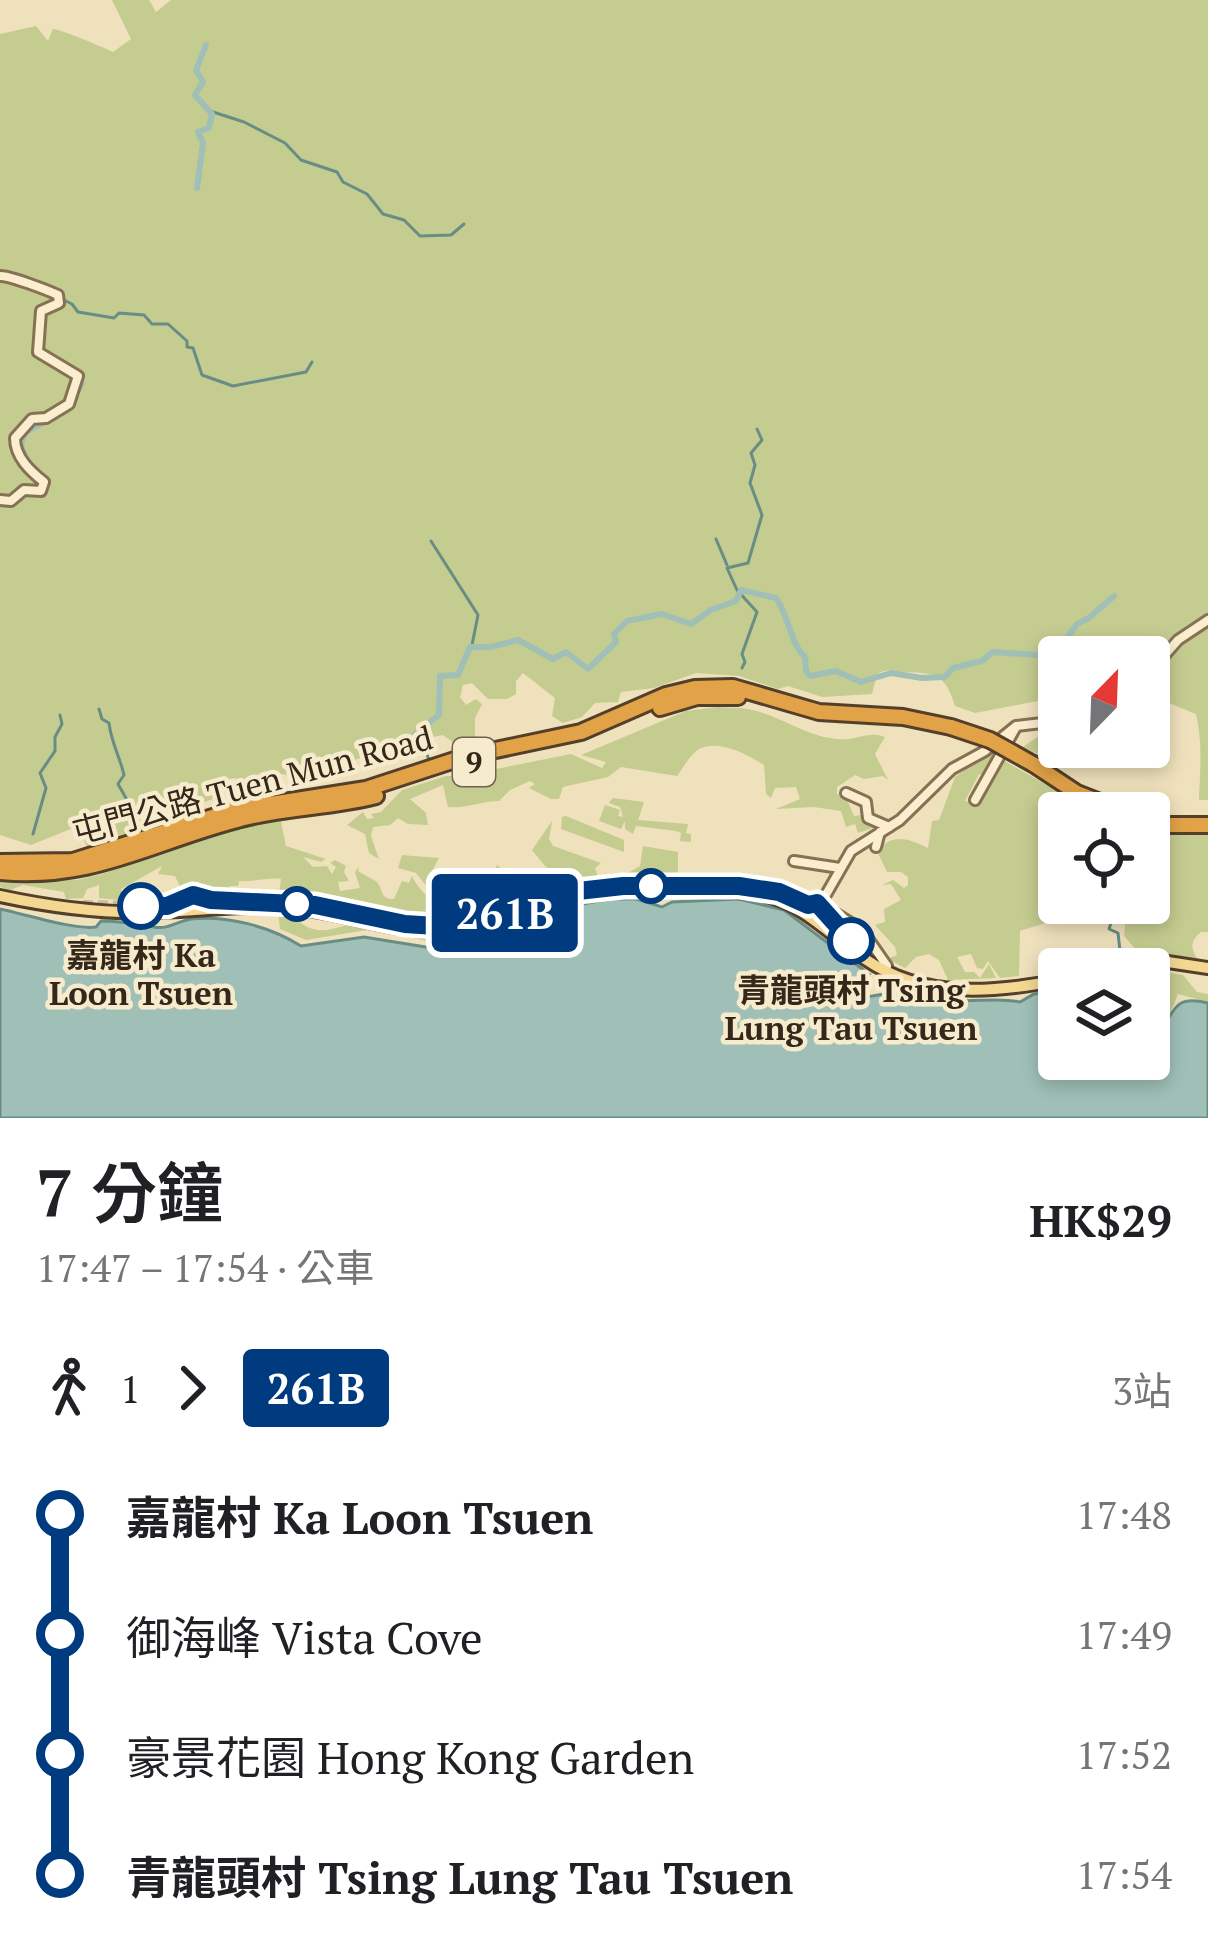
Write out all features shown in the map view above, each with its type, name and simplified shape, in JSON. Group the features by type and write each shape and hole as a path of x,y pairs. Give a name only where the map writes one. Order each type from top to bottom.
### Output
{"highway":[{"name":"屯門公路 Tuen Mun Road","path":"0,862 73,861 238,809 366,789 454,759 581,732 674,692 699,687 742,689 819,712 903,717 950,730 1000,745 1071,792"},
{"name":"屯門公路 Tuen Mun Road","path":"0,872 52,873 107,865 241,818 356,801 470,763 584,740 668,704 697,697 736,697 820,720 950,730"},
{"name":"屯門公路 Tuen Mun Road","path":"1032,767 1075,792"},
{"path":"1170,821 1208,822"}],"main road":[{"path":"663,886 727,888 821,912 874,965 924,986 983,989 1038,981"},
{"path":"0,894 110,913 194,903 288,908 344,914 408,930 440,931 474,927 592,894 727,888"},
{"path":"158,906 315,905 436,926 486,919 578,891"},
{"path":"0,894 62,903"},
{"path":"792,898 865,943 887,965 918,978 959,985 1038,979"},
{"path":"1170,964 1208,971"},
{"path":"1170,968 1208,971"}],"street":[{"path":"0,276 11,274 32,288 58,295 58,303 41,311 38,352 78,376 69,404 46,418 32,419 15,438 30,471 43,480 41,490 24,490 11,501 0,500"},
{"path":"1170,649 1208,620"},
{"path":"821,912 855,846 885,829 952,769 985,752 1016,726 1038,723"},
{"path":"975,800 1016,726"},
{"path":"846,793 862,799 868,818 885,829"},
{"path":"876,847 885,829"},
{"path":"794,861 840,868"}],"green space":[{"path":"112,0 149,0 156,12 171,0 1208,0 1208,800 1199,800 1196,714 1170,703 1170,636 1038,636 1038,701 975,713 955,706 938,678 891,670 877,674 872,694 822,697 739,676 696,673 654,688 621,692 618,702 595,703 582,717 563,723 552,716 555,698 523,673 516,681 516,694 507,699 488,699 472,683 463,685 460,697 466,705 476,699 482,704 475,718 475,740 458,746 443,735 433,737 425,747 382,750 309,777 280,774 257,791 235,778 219,780 213,799 179,811 161,811 132,835 88,849 80,831 73,828 31,845 0,835 0,506 9,507 39,493 35,485 7,499 0,497 0,34 36,26 48,41 53,29 113,52 131,39"},
{"path":"717,707 756,711 827,738 885,737 875,754 888,780 855,775 837,787 854,816 884,824 858,833 855,824 846,827 841,811 776,809 800,799 796,787 775,788 771,798 766,794 764,765 740,752 712,746 696,751 677,776 621,767 608,777 563,787 559,799 529,788 535,784 530,781 499,801 448,807 443,785 410,799 426,813 428,825 398,818 390,825 373,827 371,836 379,859 369,853 365,834 347,825 363,812 367,819 374,818 371,814 381,812 402,790 446,776 488,776 491,770 571,754 602,768 606,762 581,755 686,711"},
{"path":"1038,737 1038,754 1023,747"},
{"path":"988,753 994,756 986,776 979,774 965,801 975,803 1001,759 1059,792 1038,792 1038,924 1042,924 1020,931 1019,976 1000,978 988,961 983,969 977,968 971,954 957,957 965,972 980,978 989,964 996,978 948,980 939,960 929,954 916,957 905,968 887,959 897,955 895,947 875,925 885,922 884,909 901,900 891,884 882,885 893,880 904,888 908,885 908,877 901,872 887,872 877,851 895,839 928,848 932,821 939,820 955,777"},
{"path":"613,798 644,802 638,820 688,824 691,842 680,841 681,833 676,831 636,826 633,834 625,829 625,821 621,829 599,821 605,805 620,810 618,816 623,817 620,807 609,803"},
{"path":"566,816 624,840 624,852 561,829"},
{"path":"280,817 286,846 326,859 303,857 313,867 327,866 332,874 336,867 330,863 335,860 346,866 349,881 338,882 340,891 360,888 355,872 359,866 358,871 377,882 386,898 394,899 402,881 409,883 412,876 439,904 478,915 419,922 412,913 398,918 355,906 279,895 281,879 239,881 238,886 230,886 231,895 203,895 200,885 181,889 175,876 158,874 162,866 121,889 127,901 99,898 99,885 87,889 83,898 66,899 64,892 23,885 10,890 0,887 0,878 77,880 102,874 207,836"},
{"path":"552,821 549,839 553,846 601,863 595,868 598,877 628,873 640,866 643,846 678,852 678,873 619,884 572,880 546,867 532,850"},
{"path":"1208,830 1208,932 1201,932 1193,942 1198,960 1170,957 1170,948 1135,948 1124,936 1125,924 1170,924 1170,831"},
{"path":"402,855 439,858 432,871 439,887 452,897 465,899 468,908 434,896 416,873 398,868"},
{"path":"497,865 507,873 511,869 528,892 513,893 507,885 509,894 488,909 471,908 489,880 486,875 493,874"},
{"path":"278,912 313,929 362,924 441,936 440,943 367,930 306,940 280,929"},
{"path":"1170,973 1183,975 1197,992 1208,994 1208,1002 1178,994 1170,1014"}],"water":[{"path":"613,899 636,899 662,907 672,902 739,899 784,910 869,974 852,985 861,998 889,993 903,1003 929,994 951,1000 1020,1002 1038,994 1038,1080 1170,1080 1170,1016 1182,1002 1208,1003 1208,1118 0,1118 0,909 87,927 101,921 159,928 191,919 220,919 263,928 301,946 364,937 469,954 493,933 556,910"}],"waterway":[{"path":"197,188 203,143 198,132 209,128 212,114 195,95 203,82 196,70 206,45"},
{"path":"210,111 244,122 285,143 301,160 337,172 343,182 367,194 383,214 404,220 420,236 451,235 464,224"},
{"path":"60,298 78,312 114,318 119,313 144,315 152,324 168,324 193,348 202,375 233,386 306,372 312,362"},
{"path":"30,466 21,446 24,433 67,410 82,383"},
{"path":"742,668 742,654 757,612 737,590 727,568 748,563 762,515 750,483 755,465 751,453 762,440 757,429"},
{"path":"716,539 727,565"},
{"path":"431,541 478,615 472,645"},
{"path":"415,734 439,715 440,676 458,675 470,647 518,640 553,659 566,652 588,669 616,642 614,634 627,621 662,614 691,624 736,601 741,590 776,598 810,676 836,671 861,682 891,673 945,677 953,668 982,661 992,652 1039,655 1062,645 1077,624 1114,596"},
{"path":"99,709 109,723 124,775 118,784 131,807 134,832"},
{"path":"33,834 46,788 40,773 55,751 60,715"},
{"path":"422,741 429,760"},
{"path":"1111,924 1109,929 1118,933 1120,948"}],"tunnel":[{"path":"730,885 792,898"},
{"path":"577,891 610,887"},
{"path":"83,905 157,906"}],"bus line":[{"name":"261B","path":"141,906 167,906 193,895 315,905 436,926 486,919 581,890 739,886 779,892 808,905 817,903 851,941"}],"place":[{"name":"嘉龍村 Ka Loon Tsuen","path":"141,906"},
{"name":"青龍頭村 Tsing Lung Tau Tsuen","path":"851,941"}]}
